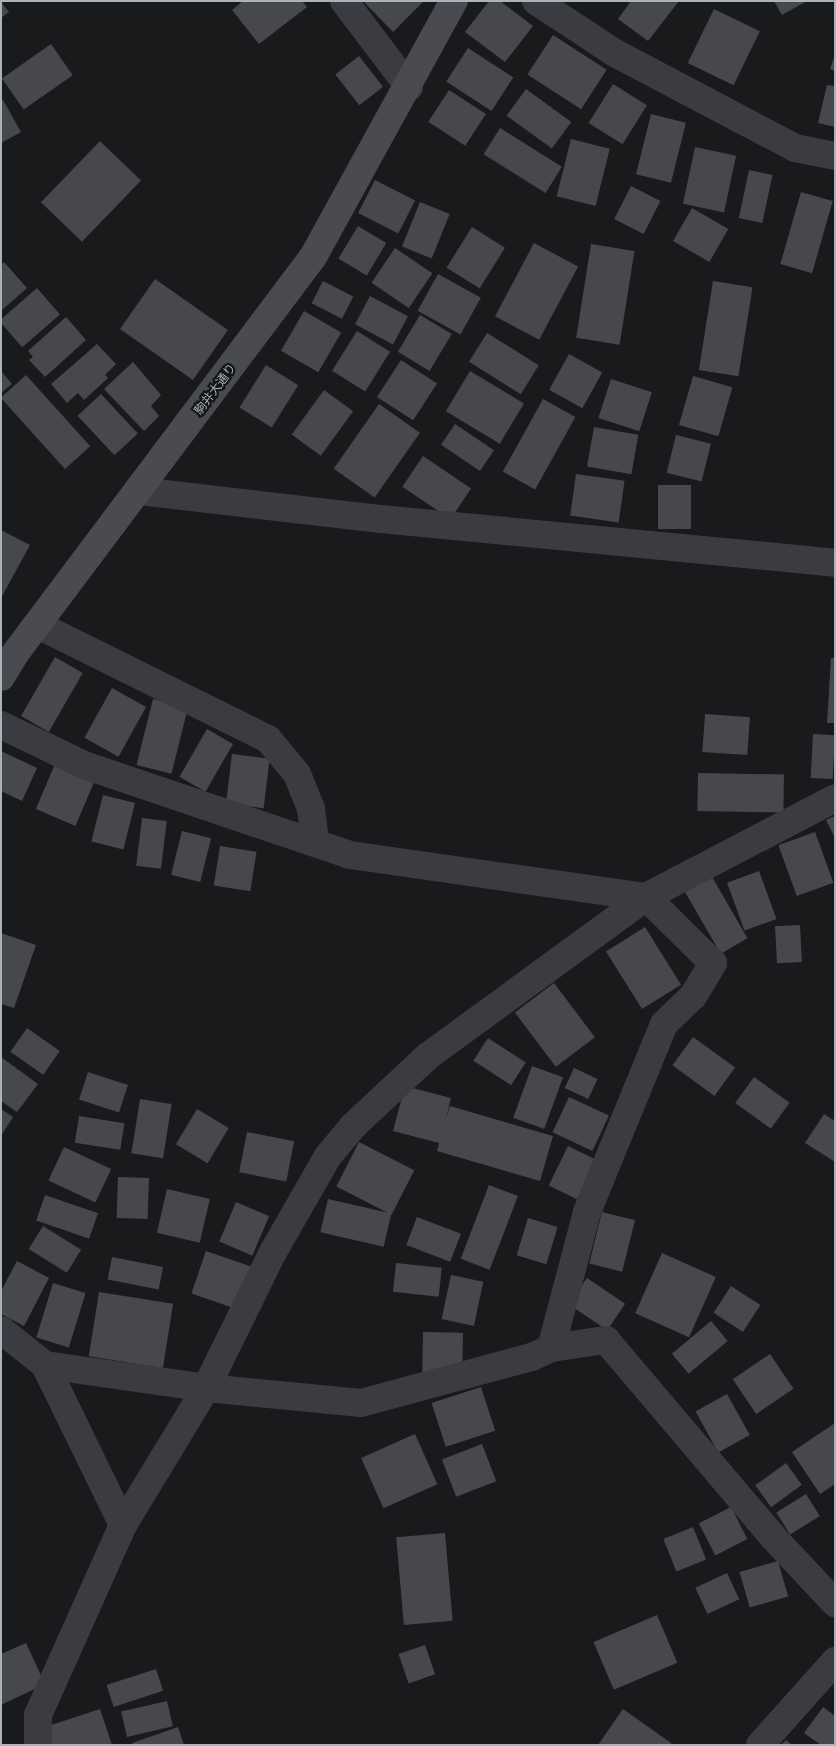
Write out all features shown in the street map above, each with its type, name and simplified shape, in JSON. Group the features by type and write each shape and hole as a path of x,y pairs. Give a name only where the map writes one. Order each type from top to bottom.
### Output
{"street":[{"path":"344,1 409,87"},
{"name":"駒井大通り","path":"5,660 38,625 313,257 409,87 454,1"},
{"path":"536,1 615,53 795,148 835,156"},
{"path":"139,491 380,519 835,563"},
{"path":"38,625 268,739 297,774 311,809 314,843"},
{"path":"1,724 84,765 350,855 646,897 713,963 693,996 664,1024 587,1212 551,1348"},
{"path":"38,1745 38,1715 123,1525 206,1388 278,1244 328,1156 352,1127 428,1056 646,897 835,798"},
{"path":"1,1330 45,1365 123,1525"},
{"path":"45,1365 206,1388 361,1403 532,1357 551,1348 606,1340 773,1537 835,1603"},
{"path":"760,1745 835,1661"}],"building":[{"path":"243,1 302,1 307,7 259,44 232,10"},
{"path":"363,1 424,1 393,32"},
{"path":"489,1 500,1 533,26 505,62 465,32"},
{"path":"631,1 679,1 648,41 618,19"},
{"path":"774,1 807,1 782,15"},
{"path":"1,2 9,12 1,18"},
{"path":"714,9 760,31 734,85 688,63"},
{"path":"553,35 607,70 581,109 527,74"},
{"path":"51,44 73,75 24,110 2,78"},
{"path":"468,48 513,77 492,111 446,82"},
{"path":"835,55 835,71 830,69"},
{"path":"359,56 383,87 359,105 335,74"},
{"path":"613,84 647,105 623,144 589,123"},
{"path":"827,85 835,86 835,127 818,123"},
{"path":"526,89 571,122 552,149 507,116"},
{"path":"449,90 486,114 465,146 428,122"},
{"path":"3,100 21,132 1,143 1,101"},
{"path":"651,114 686,123 671,183 636,174"},
{"path":"500,128 562,167 545,193 484,154"},
{"path":"571,139 610,149 596,206 557,196"},
{"path":"100,141 141,181 82,242 41,202"},
{"path":"695,147 736,156 724,212 683,204"},
{"path":"749,170 772,175 762,223 739,218"},
{"path":"375,180 415,200 398,233 358,213"},
{"path":"631,186 660,201 644,234 614,219"},
{"path":"801,192 833,201 812,273 780,264"},
{"path":"420,202 450,214 432,258 402,247"},
{"path":"692,208 728,229 709,262 673,241"},
{"path":"358,226 386,243 367,276 338,259"},
{"path":"472,227 505,248 480,288 447,268"},
{"path":"534,243 578,266 539,340 495,316"},
{"path":"591,244 634,251 620,345 576,338"},
{"path":"395,248 432,273 409,308 372,283"},
{"path":"4,262 27,288 1,311 1,265"},
{"path":"438,274 481,298 460,334 418,311"},
{"path":"155,279 228,330 193,380 120,329"},
{"path":"323,281 353,296 342,319 312,303"},
{"path":"713,281 753,287 738,376 699,370"},
{"path":"37,288 60,314 22,347 1,323 1,319"},
{"path":"370,296 408,316 393,344 355,324"},
{"path":"304,311 341,332 318,372 281,351"},
{"path":"420,315 452,334 430,371 398,352"},
{"path":"66,317 86,340 45,377 29,360 33,357 28,351"},
{"path":"357,331 390,352 365,392 332,371"},
{"path":"487,333 539,365 521,394 469,362"},
{"path":"97,344 116,364 105,375 108,378 84,400 78,393 67,403 51,384"},
{"path":"569,354 602,372 582,408 549,390"},
{"path":"401,360 437,383 413,420 377,397"},
{"path":"133,362 161,395 151,406 159,416 144,431 104,389"},
{"path":"266,365 298,385 272,428 240,407"},
{"path":"1,371 12,384 1,393"},
{"path":"470,371 524,403 500,444 446,411"},
{"path":"26,375 90,446 65,469 1,398"},
{"path":"693,376 732,387 718,436 679,425"},
{"path":"611,379 652,392 639,431 598,418"},
{"path":"324,390 353,411 321,456 292,434"},
{"path":"101,394 138,433 114,455 78,416"},
{"path":"543,399 575,417 535,490 503,472"},
{"path":"379,404 420,433 375,497 334,469"},
{"path":"455,424 494,450 480,471 441,445"},
{"path":"594,427 638,435 631,474 587,466"},
{"path":"676,435 711,444 701,482 667,473"},
{"path":"423,456 471,488 450,519 402,487"},
{"path":"576,474 625,481 619,522 570,516"},
{"path":"658,485 691,485 691,529 658,529"},
{"path":"1,530 30,545 1,598"},
{"path":"55,657 83,673 49,732 21,716"},
{"path":"831,658 835,658 835,723 827,723"},
{"path":"112,688 146,707 118,757 84,738"},
{"path":"153,699 188,708 171,774 137,765"},
{"path":"705,714 750,717 747,755 702,752"},
{"path":"207,729 233,744 205,792 180,777"},
{"path":"813,734 835,735 833,779 811,778"},
{"path":"1,751 37,768 22,801 1,791"},
{"path":"232,754 270,759 264,808 226,804"},
{"path":"55,764 95,781 75,826 36,809"},
{"path":"698,773 784,775 783,812 697,811"},
{"path":"103,795 135,803 123,850 91,842"},
{"path":"835,816 835,838 826,820"},
{"path":"142,818 167,821 161,869 136,866"},
{"path":"182,831 211,838 200,882 171,875"},
{"path":"815,832 833,883 797,896 778,845"},
{"path":"220,846 257,852 250,891 214,886"},
{"path":"759,871 776,919 744,931 727,883"},
{"path":"711,875 748,938 721,954 684,890"},
{"path":"800,925 802,962 777,963 775,926"},
{"path":"645,927 681,985 642,1009 606,951"},
{"path":"1,933 36,945 14,1008 1,1004"},
{"path":"554,983 595,1037 556,1067 515,1012"},
{"path":"27,1028 60,1051 43,1075 10,1052"},
{"path":"693,1037 735,1068 714,1096 672,1065"},
{"path":"488,1038 526,1063 511,1085 473,1061"},
{"path":"1,1057 38,1084 17,1112 1,1101"},
{"path":"532,1066 563,1077 544,1129 513,1118"},
{"path":"574,1068 598,1079 588,1099 565,1088"},
{"path":"88,1072 128,1085 119,1113 79,1100"},
{"path":"754,1077 790,1103 771,1129 735,1103"},
{"path":"405,1086 451,1098 446,1119 450,1106 553,1136 540,1181 437,1151 439,1143 393,1131"},
{"path":"569,1097 609,1116 592,1151 553,1132"},
{"path":"140,1099 172,1104 163,1158 131,1153"},
{"path":"1,1109 13,1117 1,1136"},
{"path":"197,1109 229,1128 208,1163 176,1144"},
{"path":"824,1114 835,1121 835,1162 805,1143"},
{"path":"79,1116 124,1123 120,1150 75,1143"},
{"path":"247,1132 294,1141 286,1181 239,1172"},
{"path":"359,1142 414,1170 392,1215 336,1187"},
{"path":"568,1146 605,1164 586,1204 549,1186"},
{"path":"64,1147 111,1169 95,1203 48,1181"},
{"path":"118,1177 149,1178 148,1219 117,1218"},
{"path":"489,1185 518,1196 490,1270 461,1259"},
{"path":"167,1189 210,1199 200,1243 157,1233"},
{"path":"45,1195 98,1213 89,1239 36,1221"},
{"path":"328,1199 391,1214 384,1247 320,1232"},
{"path":"236,1202 269,1216 252,1256 219,1242"},
{"path":"602,1212 635,1220 622,1272 589,1263"},
{"path":"417,1217 461,1234 450,1262 406,1245"},
{"path":"528,1218 558,1227 546,1264 517,1255"},
{"path":"43,1226 81,1250 67,1273 29,1249"},
{"path":"206,1251 253,1267 239,1310 191,1294"},
{"path":"662,1253 716,1277 689,1337 635,1313"},
{"path":"112,1257 163,1267 159,1289 108,1280"},
{"path":"17,1261 49,1278 24,1326 1,1314 1,1291"},
{"path":"396,1263 442,1268 439,1297 393,1292"},
{"path":"451,1275 483,1282 474,1326 442,1319"},
{"path":"587,1278 625,1304 607,1330 569,1305"},
{"path":"53,1283 86,1293 69,1347 36,1338"},
{"path":"731,1286 760,1305 743,1332 714,1313"},
{"path":"99,1292 173,1304 163,1368 89,1356"},
{"path":"711,1321 728,1341 689,1374 672,1354"},
{"path":"423,1332 463,1333 462,1374 422,1373"},
{"path":"770,1354 793,1389 756,1414 733,1379"},
{"path":"481,1387 495,1431 446,1447 432,1403"},
{"path":"727,1394 750,1435 718,1453 696,1411"},
{"path":"835,1423 835,1484 820,1494 792,1452"},
{"path":"415,1434 437,1484 383,1508 361,1458"},
{"path":"482,1444 496,1481 456,1497 442,1459"},
{"path":"786,1463 802,1485 771,1507 755,1485"},
{"path":"806,1494 820,1516 790,1535 776,1513"},
{"path":"731,1507 747,1539 715,1555 699,1523"},
{"path":"693,1527 706,1559 676,1571 663,1539"},
{"path":"445,1533 453,1621 404,1625 396,1537"},
{"path":"778,1561 788,1597 750,1608 740,1572"},
{"path":"727,1573 739,1599 708,1614 695,1588"},
{"path":"657,1615 677,1663 614,1690 593,1642"},
{"path":"26,1643 45,1684 1,1705 1,1654"},
{"path":"425,1645 435,1674 409,1683 399,1654"},
{"path":"156,1669 163,1691 114,1707 107,1685"},
{"path":"167,1701 173,1726 127,1737 121,1712"},
{"path":"823,1707 835,1716 835,1745 821,1745 804,1733"},
{"path":"100,1709 112,1745 43,1745 39,1729"},
{"path":"623,1709 671,1743 670,1745 598,1745"},
{"path":"178,1727 184,1745 133,1745 132,1743"},
{"path":"786,1740 792,1745 781,1745"}]}
